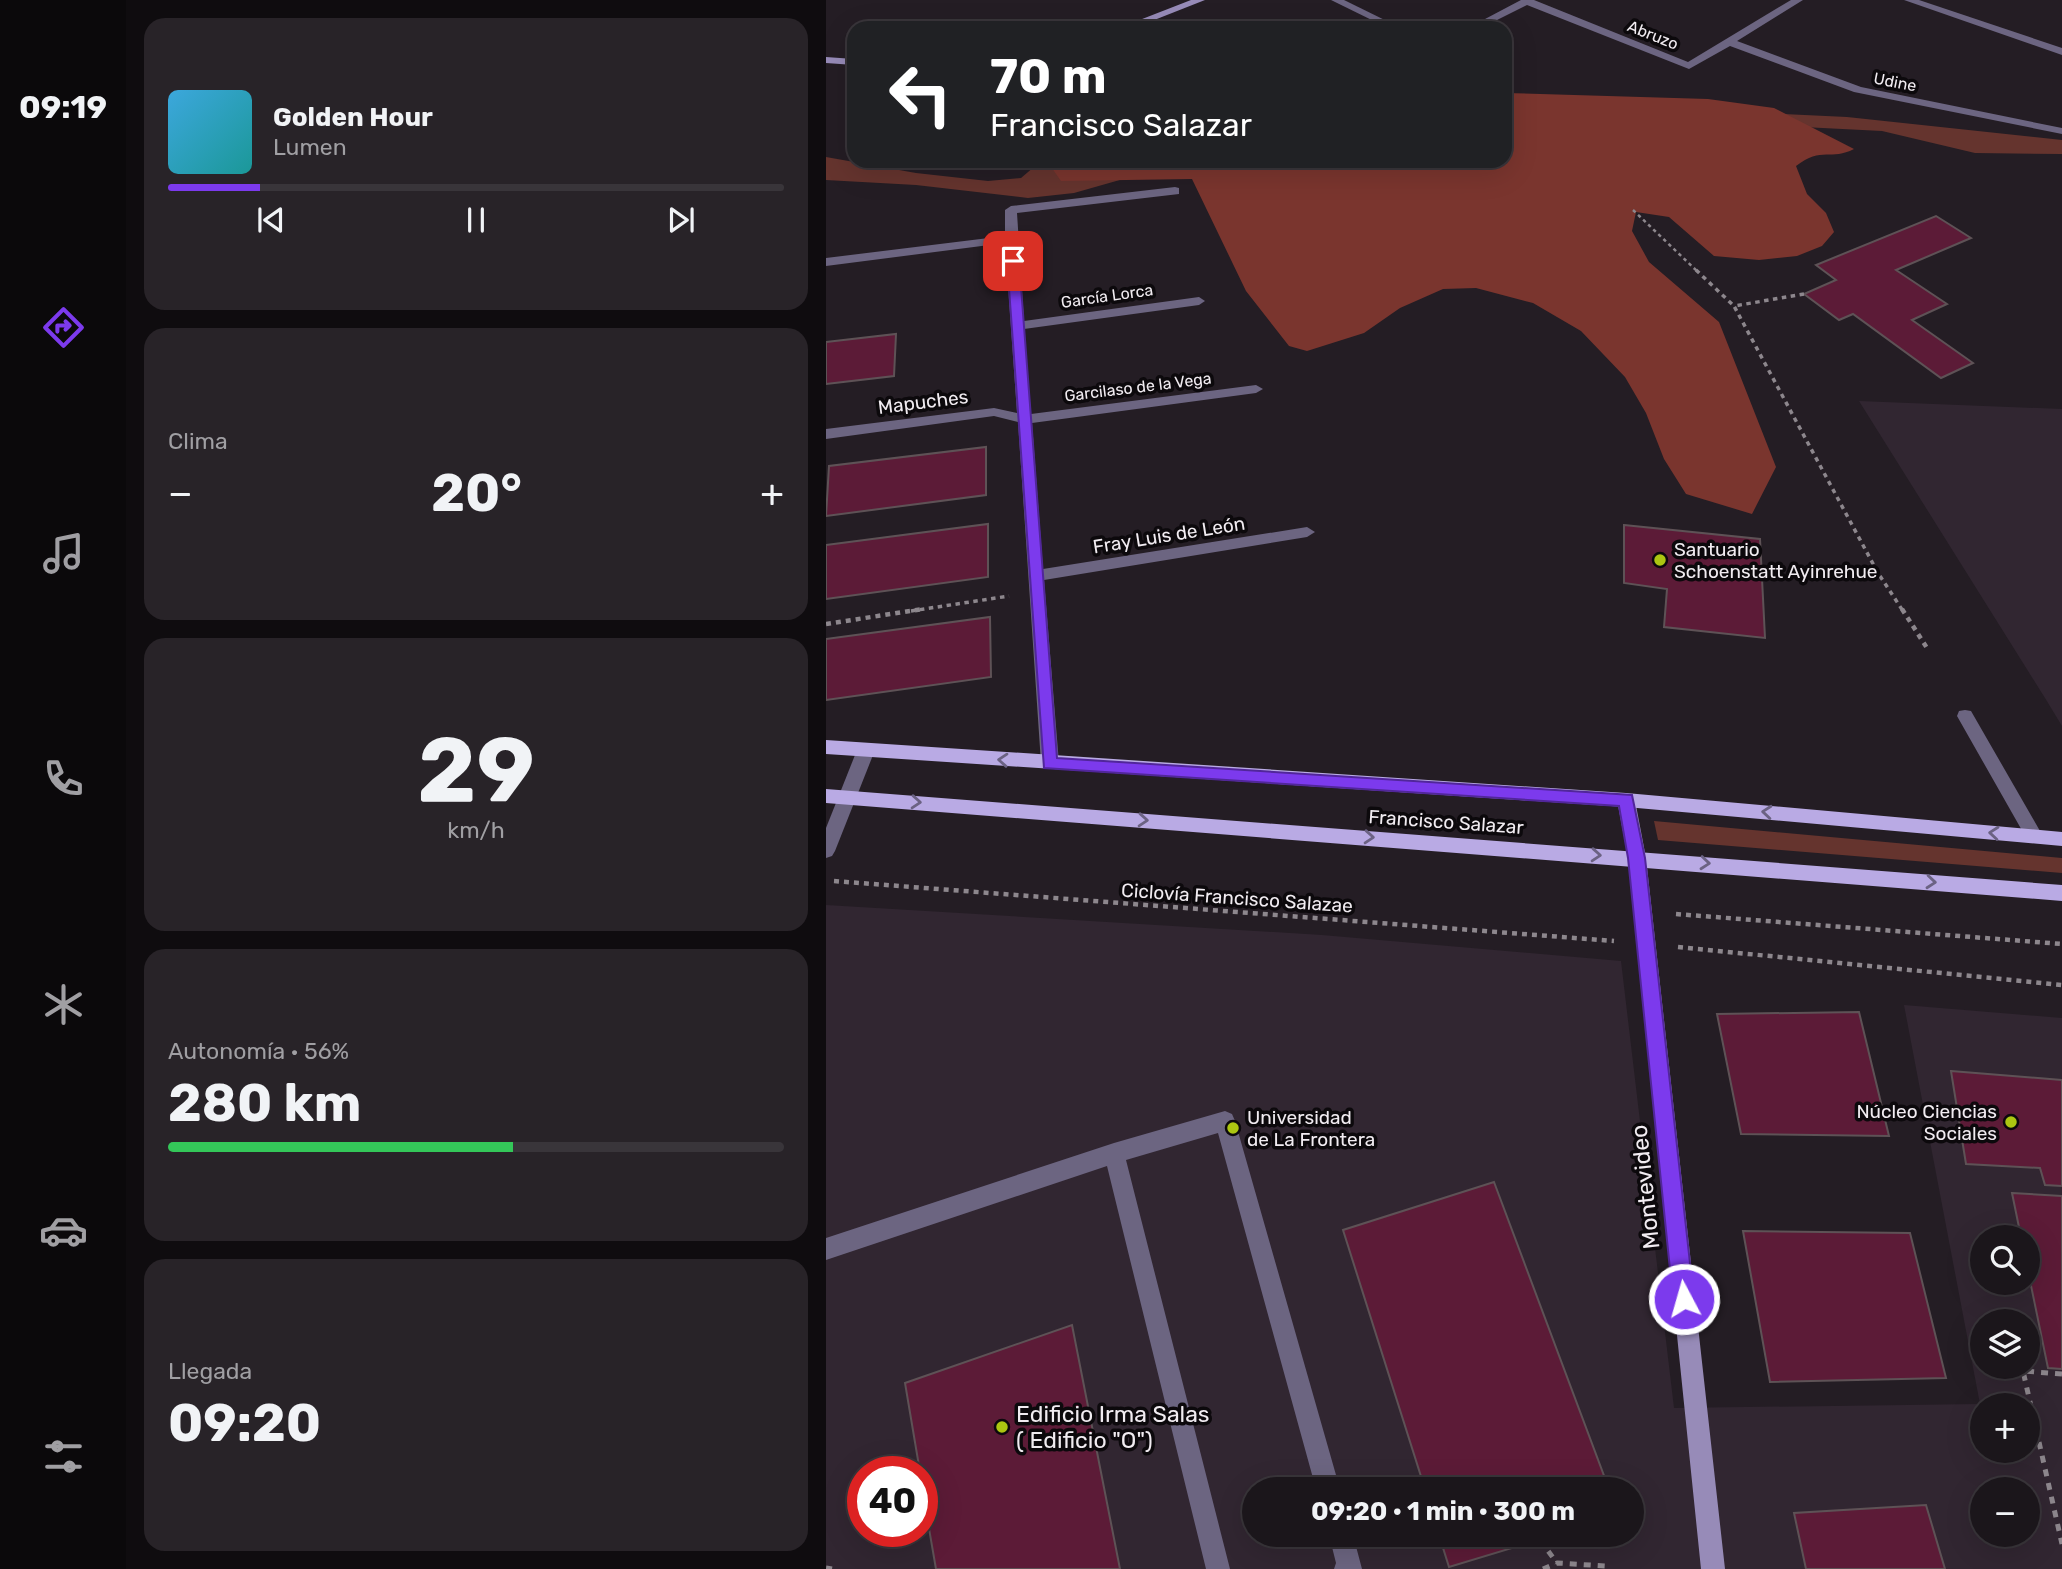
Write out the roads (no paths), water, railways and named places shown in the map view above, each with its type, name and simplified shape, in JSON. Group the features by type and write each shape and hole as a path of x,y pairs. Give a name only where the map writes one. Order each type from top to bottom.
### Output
{"main road":[{"name":"Francisco Salazar","path":"826,747 1626,800 2062,839"},
{"name":"Francisco Salazar","path":"826,796 2062,893"}],"street":[{"path":"1143,21 1200,0"},
{"path":"1336,0 1381,21"},
{"path":"1729,43 1798,0"},
{"path":"1487,21 1528,1"},
{"name":"Abruzo","path":"1528,1 1689,66 1729,43"},
{"path":"1914,1 2062,52"},
{"name":"Udine","path":"1729,43 1858,90 2062,131"},
{"path":"826,60 847,62"},
{"path":"1050,763 1011,210 1175,191"},
{"path":"826,262 1011,239"},
{"name":"García Lorca","path":"1019,326 1199,300"},
{"name":"Garcilaso de la Vega","path":"1026,419 1256,389"},
{"name":"Mapuches","path":"826,434 994,412 1026,419"},
{"name":"Fray Luis de León","path":"1037,576 1307,532"},
{"path":"1965,716 2034,836"},
{"path":"826,851 866,750"},
{"name":"Montevideo","path":"1626,800 1643,911 1713,1569"},
{"path":"826,1249 1114,1153 1225,1121 1325,1477"},
{"path":"1114,1153 1218,1569"},
{"path":"1344,1547 1350,1568 1346,1569"}],"place":[{"name":"Santuario Schoenstatt Ayinrehue","path":"1660,560"},
{"name":"Núcleo Ciencias Sociales","path":"2011,1122"},
{"name":"Universidad de La Frontera","path":"1233,1128"},
{"name":"Edificio Irma Salas ( Edificio \"O\")","path":"1002,1427"}]}
